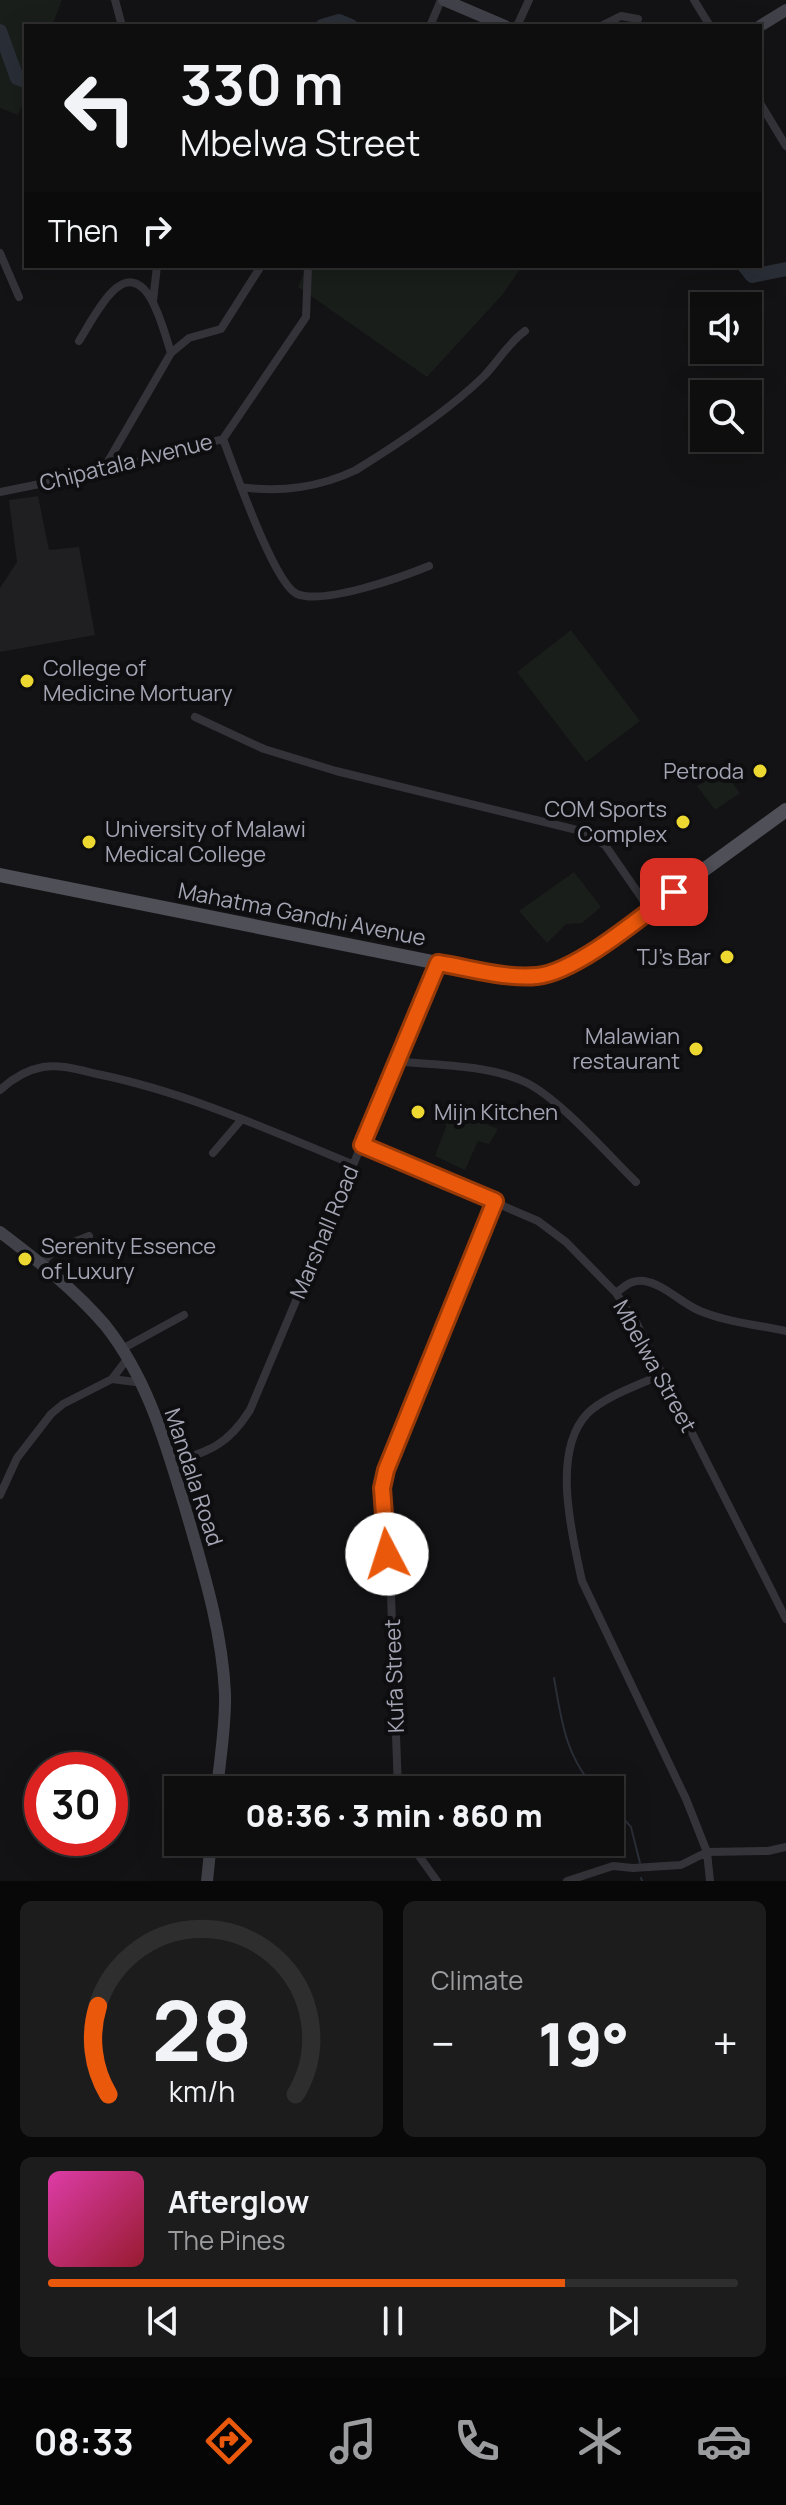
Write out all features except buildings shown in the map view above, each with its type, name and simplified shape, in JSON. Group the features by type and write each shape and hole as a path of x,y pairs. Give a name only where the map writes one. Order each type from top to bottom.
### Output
{"main road":[{"name":"Mahatma Gandhi Avenue","path":"0,875 438,963 512,975 551,973 598,947 786,810"}],"street":[{"path":"115,0 121,24"},
{"path":"431,24 442,0 500,24"},
{"path":"518,24 529,0"},
{"path":"694,0 709,24"},
{"path":"762,25 786,10"},
{"path":"605,24 621,16 638,19"},
{"path":"762,106 786,146"},
{"path":"0,253 19,297"},
{"path":"152,302 157,268"},
{"path":"103,471 171,353 189,338 221,329 260,268"},
{"name":"Chipatala Avenue","path":"0,492 103,471 223,439 306,317 308,268"},
{"path":"79,341 109,295 125,283 147,290 171,353"},
{"path":"241,487 295,488 338,479 356,470 482,378 514,339 525,331"},
{"path":"223,439 283,580 293,592 311,596 346,591 429,566"},
{"path":"195,717 264,749 296,759 395,787 577,830 605,845 650,910"},
{"name":"Marshall Road","path":"171,1463 222,1444 234,1434 250,1410 438,963"},
{"path":"396,1061 478,1070 523,1081 544,1092 636,1182"},
{"path":"0,1090 26,1072 46,1066 70,1068 163,1089 352,1164"},
{"path":"213,1153 242,1119"},
{"name":"Mbelwa Street","path":"362,1145 495,1201 551,1229 616,1293 637,1324 786,1619"},
{"name":"Kufa Street","path":"397,1776 391,1595 382,1488 386,1470 495,1201"},
{"name":"Mandala Road","path":"0,1232 91,1310 125,1354 143,1384 202,1566 218,1634 225,1695 218,1776"},
{"path":"41,1264 56,1249 89,1236"},
{"path":"616,1293 627,1284 642,1280 695,1309 717,1317 786,1331"},
{"path":"0,1495 17,1458 51,1414 63,1404 112,1379 125,1354 184,1315"},
{"path":"663,1374 588,1413 577,1428 566,1477 574,1548 582,1581 672,1768 707,1852 710,1881"},
{"path":"112,1379 143,1384"},
{"path":"567,1881 613,1866 681,1865 707,1852 768,1851 786,1847"},
{"path":"207,1881 210,1856"},
{"path":"419,1856 437,1881"}],"shaded area":[{"path":"0,0 62,0 53,24 24,24 24,100 18,115 0,108"},
{"path":"306,268 521,268 503,294 427,377 298,287"},
{"path":"38,496 49,550 79,547 95,635 0,652 0,588 17,562 9,500"},
{"path":"571,630 640,721 586,762 517,672"},
{"path":"723,771 740,793 715,810 697,786"},
{"path":"574,872 601,907 582,923 566,924 547,943 519,911"},
{"path":"447,1102 464,1115 498,1129 489,1144 478,1141 465,1170 435,1156 446,1127 444,1114"}],"waterway":[{"path":"329,24 339,21 346,24"},
{"path":"0,31 17,78 24,80"},
{"path":"746,268 752,276 786,269"},
{"path":"554,1678 566,1738 586,1776"},
{"path":"624,1819 631,1827 640,1863"}],"place":[{"name":"College of Medicine Mortuary","path":"27,681"},
{"name":"Petroda","path":"760,771"},
{"name":"COM Sports Complex","path":"683,822"},
{"name":"University of Malawi Medical College","path":"89,842"},
{"name":"TJ's Bar","path":"727,957"},
{"name":"Malawian restaurant","path":"696,1049"},
{"name":"Mijn Kitchen","path":"418,1112"},
{"name":"Serenity Essence of Luxury","path":"25,1259"}],"route":[{"path":"387,1554 382,1488 386,1470 495,1201 362,1145 438,963 512,975 551,973 598,947 674,892"}]}
